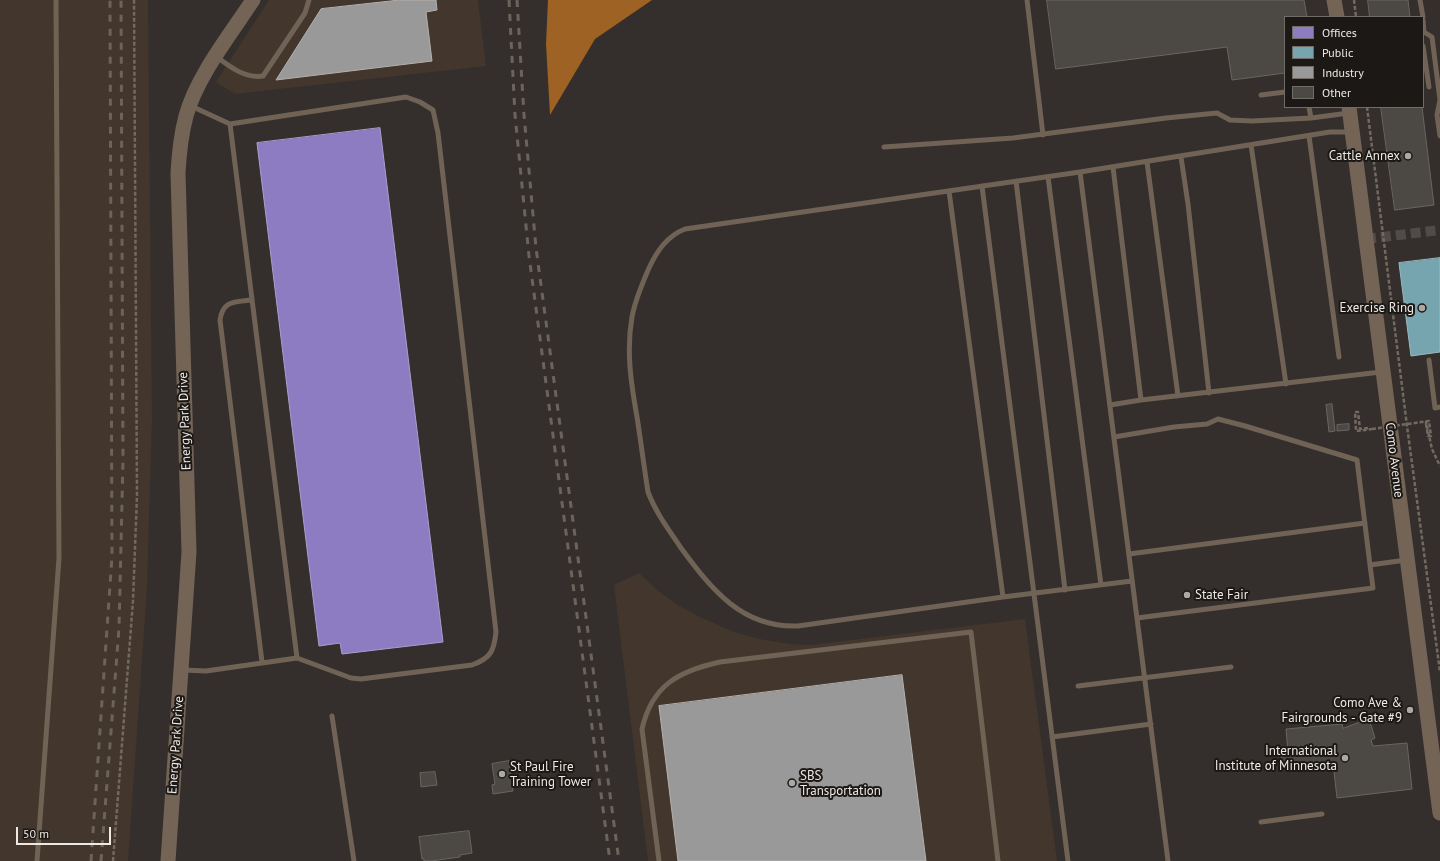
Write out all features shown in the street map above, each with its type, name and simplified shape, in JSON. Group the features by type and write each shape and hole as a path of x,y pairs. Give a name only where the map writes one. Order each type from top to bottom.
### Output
{"street":[{"name":"Energy Park Drive","path":"168,861 189,552 178,173 181,138 190,105 201,81 253,0"},
{"path":"1334,0 1337,16"},
{"name":"Como Avenue","path":"1350,110 1440,813"}],"lane":[{"path":"37,861 59,558 56,0"},
{"path":"216,57 234,69 249,76 263,76 305,13 309,0"},
{"path":"1026,0 1043,135"},
{"path":"1420,0 1422,16"},
{"path":"1424,34 1432,38 1440,100 1437,115 1440,136"},
{"path":"1424,53 1429,87"},
{"path":"1261,95 1284,92"},
{"path":"181,670 206,671 297,658 351,678 361,679 472,665 483,660 494,647 496,632 439,141 433,110 420,102 406,98 230,124 190,105"},
{"path":"1309,108 1310,118"},
{"path":"884,147 1043,135 1166,118 1217,113 1230,120 1252,122 1310,118 1350,110"},
{"path":"230,124 297,658"},
{"path":"1132,581 1003,597 798,626 770,624 740,610 724,600 710,585 673,536 653,506 648,492 629,371 629,338 632,316 637,296 646,275 658,252 670,237 678,231 685,229 1114,167 1330,132 1352,132"},
{"path":"1309,136 1339,357"},
{"path":"1251,145 1286,384"},
{"path":"1181,156 1188,204 1209,393"},
{"path":"1147,162 1178,396"},
{"path":"1114,167 1141,400"},
{"path":"1080,172 1168,861"},
{"path":"1048,176 1101,585"},
{"path":"1016,181 1065,590"},
{"path":"982,186 1068,861"},
{"path":"949,191 1003,597"},
{"path":"251,300 231,302 226,305 221,312 220,320 262,662"},
{"path":"1429,360 1435,408 1440,407"},
{"path":"1110,405 1141,400 1383,372"},
{"path":"1114,436 1174,427 1207,424 1218,420 1245,426 1357,460 1365,523 1373,588 1137,618"},
{"path":"1129,554 1365,523"},
{"path":"1370,565 1407,560"},
{"path":"659,861 642,729 645,714 662,687 682,673 700,666 720,662 971,632 998,861"},
{"path":"1078,686 1231,667"},
{"path":"332,716 354,861"},
{"path":"1052,737 1151,724"},
{"path":"1261,822 1322,814"}],"path":[{"path":"113,861 133,602 137,495 134,0"},
{"path":"1354,0 1356,16"},
{"path":"1367,108 1407,426 1440,672"},
{"path":"1368,428 1360,429 1358,412 1355,412 1356,431 1429,421 1431,436 1428,436 1426,422 1432,449 1440,466"}],"shaded area":[{"path":"0,0 148,0 152,419 147,588 128,861 0,861"},
{"path":"269,0 478,0 486,66 235,94 216,82"},
{"path":"548,0 652,0 595,39 550,115 546,44"},
{"path":"639,573 657,590 676,604 700,617 734,632 759,639 790,644 810,645 1025,619 1057,861 648,861 614,585"}],"building: Offices":[{"path":"380,128 443,642 342,654 340,643 319,646 257,143"}],"building: Public":[{"name":"Exercise Ring","path":"1440,258 1440,352 1411,356 1399,263"}],"building: Industry":[{"path":"400,0 436,0 437,10 426,12 432,61 276,80 321,9"},
{"name":"SBS Transportation","path":"902,675 926,861 678,861 659,706"}],"building: Other":[{"path":"1047,0 1304,0 1307,16 1284,16 1284,73 1232,80 1227,47 1056,69"},
{"path":"1368,0 1408,0 1410,16 1370,16"},
{"name":"Cattle Annex","path":"1381,108 1422,108 1434,205 1395,210"},
{"path":"1332,404 1335,431 1329,432 1326,405"},
{"path":"1349,424 1349,430 1337,431 1337,425"},
{"name":"International Institute of Minnesota","path":"1369,719 1375,738 1371,740 1373,746 1407,743 1412,789 1337,798 1333,763 1282,768 1281,753 1288,752 1286,729 1342,724 1343,728"},
{"name":"St Paul Fire Training Tower","path":"509,761 513,791 493,794 492,785 495,784 492,764"},
{"path":"435,772 437,785 421,787 420,773"},
{"path":"469,831 472,853 460,855 460,857 431,861 424,861 424,859 422,859 419,837"}],"tunnel":[{"path":"1366,239 1440,230"}],"railway":[{"path":"91,861 112,556 110,0"},
{"path":"101,861 119,628 123,461 121,0"},
{"path":"509,0 515,115 529,256 610,861"},
{"path":"517,0 524,115 536,248 619,861"}],"place":[{"name":"Cattle Annex","path":"1408,156"},
{"name":"Exercise Ring","path":"1422,308"},
{"name":"State Fair","path":"1187,595"},
{"name":"Como Ave & Fairgrounds - Gate #9","path":"1410,710"},
{"name":"International Institute of Minnesota","path":"1345,758"},
{"name":"St Paul Fire Training Tower","path":"502,774"},
{"name":"SBS Transportation","path":"792,783"}]}
